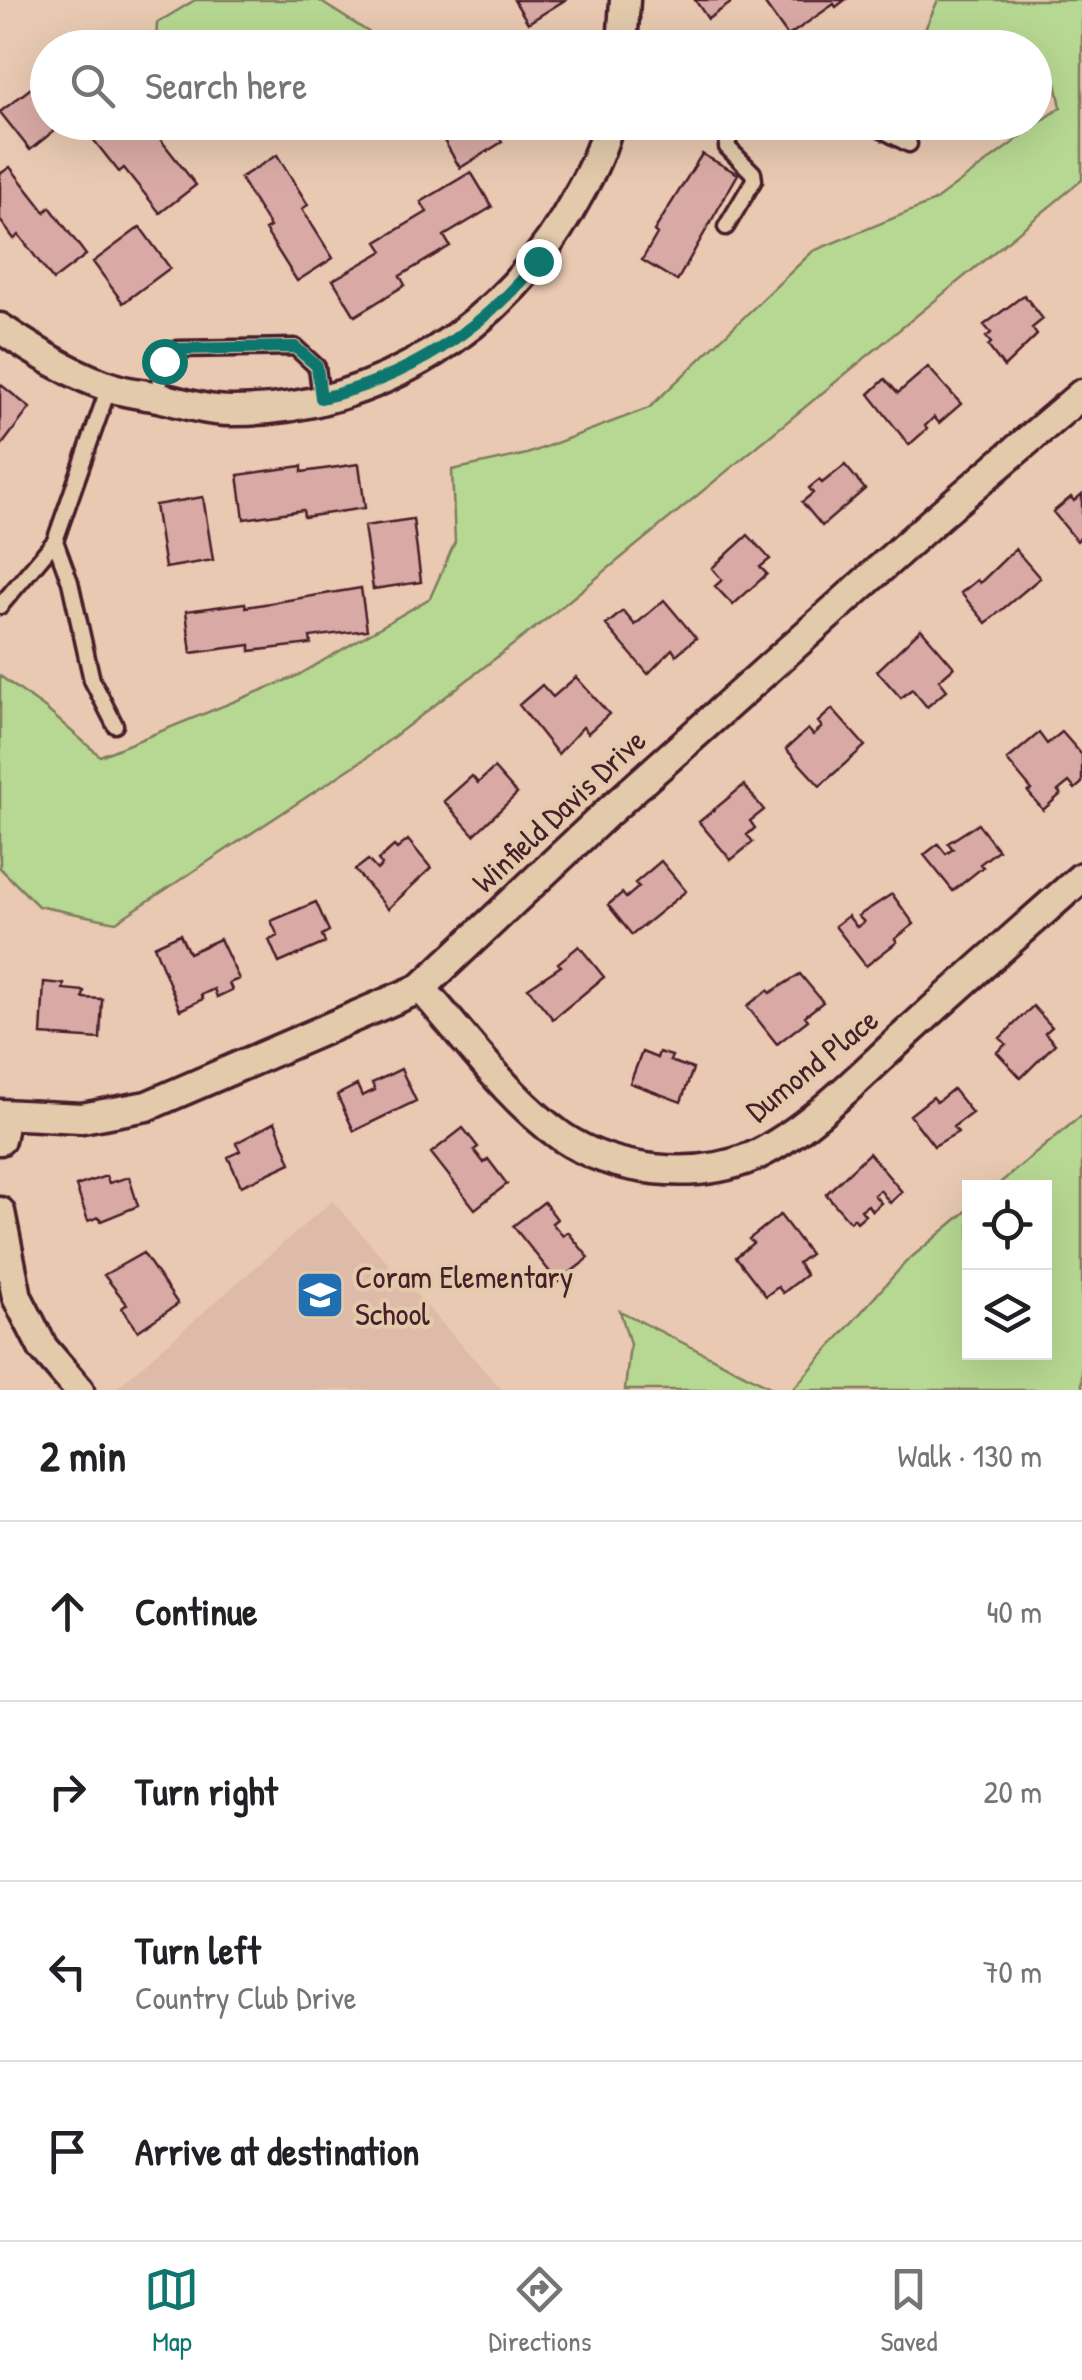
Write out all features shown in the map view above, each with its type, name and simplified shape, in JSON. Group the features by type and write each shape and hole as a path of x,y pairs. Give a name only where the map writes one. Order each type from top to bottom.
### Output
{"street":[{"path":"623,30 624,0"},
{"path":"0,328 109,387 203,409 290,406 383,379 420,361 472,326 530,271 554,238 587,179 601,140"},
{"name":"Winfield Davis Drive","path":"2,1124 82,1118 147,1106 421,988 621,800 940,515 1082,394"},
{"name":"Dumond Place","path":"421,988 529,1110 564,1139 617,1161 664,1171 716,1168 753,1156 835,1098 1082,877"},
{"path":"0,1212 16,1297 43,1348 80,1390"}],"lane":[{"path":"726,228 754,180 753,173 727,148 729,140"},
{"path":"902,140 909,144"},
{"path":"156,397 164,361 176,349 295,347 317,366 321,398"},
{"path":"0,606 55,541 109,387"},
{"path":"55,541 70,582 92,680 115,725"}],"shaded area":[{"name":"Coram Elementary School","path":"332,1201 502,1390 114,1390"}],"green space":[{"path":"195,0 318,0 365,30 157,30 157,23"},
{"path":"938,0 1082,0 1082,180 549,617 366,758 116,922 38,906 0,868 0,676 100,756 297,676 430,598 455,542 452,470 527,454 649,408 813,251 933,202 1017,140 1052,140 1052,114 1061,107 1056,83 1052,83 1052,30 925,30"},
{"path":"1082,1115 1082,1390 792,1390 906,1262 962,1215 962,1360 1052,1360 1052,1180 1003,1180"},
{"path":"620,1311 776,1390 625,1390 630,1344"}],"building":[{"path":"514,0 565,0 528,23"},
{"path":"695,0 735,0 708,19"},
{"path":"771,0 845,0 797,30 784,30 765,4"},
{"path":"30,89 30,140 42,140 30,150 0,112"},
{"path":"94,140 161,140 196,185 160,213 124,168 119,172"},
{"path":"444,140 501,140 502,142 460,168"},
{"path":"702,154 738,174 677,281 642,260 657,234 654,231"},
{"path":"277,155 308,205 302,209 333,258 297,281 265,230 270,227 240,178"},
{"path":"10,167 45,212 50,207 86,255 53,280 19,235 14,239 0,220 0,174"},
{"path":"471,172 492,207 444,236 450,246 400,276 405,285 355,316 333,280 383,251 377,242 427,212 421,202"},
{"path":"140,227 170,268 123,303 93,262"},
{"path":"1024,295 1043,319 1032,328 1037,335 1004,367 988,346 991,343 986,337 991,333 984,325"},
{"path":"928,367 961,404 939,423 934,417 909,445 869,394 885,379 898,393"},
{"path":"0,384 30,408 1,446 0,445"},
{"path":"359,464 365,508 304,517 303,510 244,519 238,475 302,466 302,472"},
{"path":"845,465 865,489 822,526 802,502 813,493 809,488"},
{"path":"1082,494 1082,536 1077,541 1053,512 1071,497 1074,501"},
{"path":"203,497 213,560 165,568 155,505"},
{"path":"413,519 421,582 373,589 364,526"},
{"path":"748,535 770,559 760,567 767,574 733,605 715,586 722,580 712,568"},
{"path":"1015,549 1040,578 986,623 961,593 977,580 980,583"},
{"path":"361,588 367,630 310,637 311,644 250,651 250,645 191,653 186,611 245,603 246,607"},
{"path":"664,600 696,638 676,655 672,649 648,674 606,625 623,611 635,625"},
{"path":"921,629 954,667 939,680 947,690 927,707 912,689 901,698 877,671"},
{"path":"576,677 609,714 588,733 583,727 558,754 519,705 542,685 553,697"},
{"path":"832,709 865,746 820,786 786,749 808,729 813,735 822,727 818,722"},
{"path":"1062,732 1082,755 1082,783 1075,789 1069,782 1043,810 1007,760 1039,733 1047,744"},
{"path":"494,768 517,794 474,835 444,801 472,776 478,783"},
{"path":"744,785 764,810 750,821 755,828 747,835 753,842 731,860 699,822"},
{"path":"978,824 998,850 953,891 924,855 938,844 946,854 953,849 948,843"},
{"path":"408,840 431,868 388,909 355,870 368,860 377,870 382,865 378,860"},
{"path":"661,861 686,891 632,935 608,905 622,893 626,898 639,887 635,883"},
{"path":"892,894 914,924 866,966 835,926 848,916 857,927 864,922 858,916"},
{"path":"316,902 329,931 322,935 325,943 279,963 269,940 278,936 271,921"},
{"path":"180,934 189,953 220,939 239,979 229,983 232,990 217,997 214,989 180,1010 154,946"},
{"path":"579,946 604,977 553,1019 528,988 561,966 558,963"},
{"path":"800,974 823,1002 805,1016 808,1020 777,1044 747,1006"},
{"path":"44,982 84,991 83,998 102,999 100,1039 41,1035"},
{"path":"1033,1006 1052,1027 1045,1033 1055,1044 1021,1078 997,1052 1006,1044 1000,1038"},
{"path":"642,1052 657,1058 659,1052 672,1056 670,1061 693,1069 681,1102 630,1083"},
{"path":"401,1069 416,1101 354,1131 337,1095 357,1085 362,1096 375,1090 372,1083"},
{"path":"953,1089 972,1113 953,1127 958,1132 934,1146 910,1115 933,1097 937,1102"},
{"path":"275,1122 291,1163 241,1186 228,1157 240,1151 236,1143"},
{"path":"463,1128 478,1147 474,1150 484,1163 488,1159 507,1184 475,1209 431,1153"},
{"path":"869,1153 902,1192 890,1203 880,1190 874,1195 881,1203 872,1211 868,1205 861,1210 865,1215 850,1222 826,1194"},
{"path":"106,1176 109,1183 129,1177 138,1206 101,1221 99,1217 88,1221 76,1186"},
{"path":"544,1202 557,1219 552,1223 563,1236 568,1232 589,1258 558,1282 513,1226"},
{"path":"780,1215 810,1254 798,1263 806,1275 783,1293 778,1287 766,1296 736,1257 753,1243 749,1239"},
{"path":"143,1253 178,1304 138,1331 122,1308 127,1304 104,1275"}],"place":[{"name":"Coram Elementary School","path":"320,1295"}],"route":[{"path":"164,361 176,349 295,347 317,366 321,398 342,393 383,379 440,348 506,297 538,261"}]}
